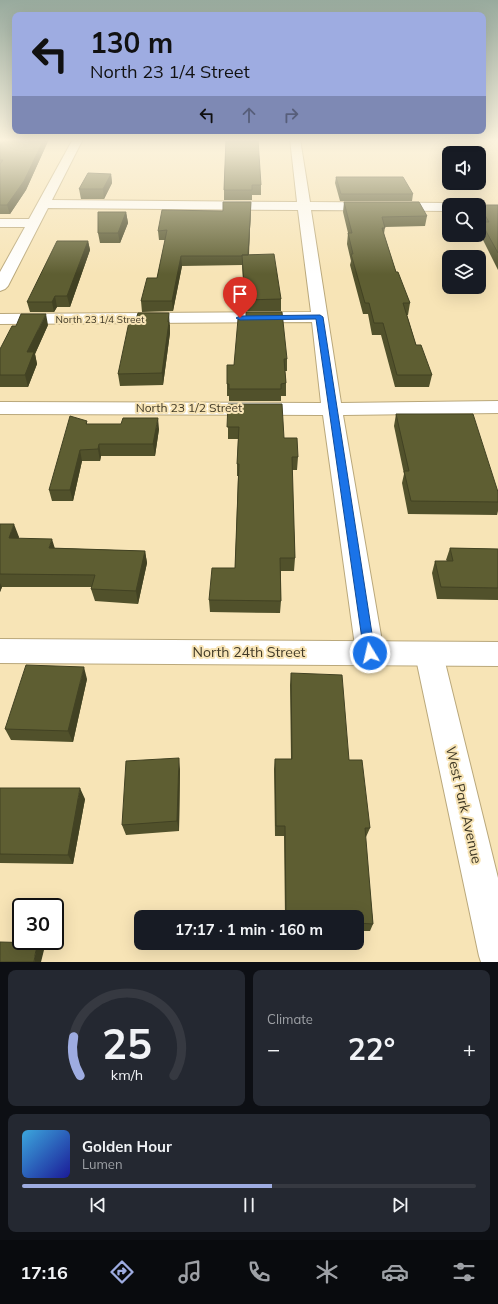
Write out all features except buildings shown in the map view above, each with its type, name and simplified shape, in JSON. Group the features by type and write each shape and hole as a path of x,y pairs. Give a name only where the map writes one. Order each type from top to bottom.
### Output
{"street":[{"path":"0,286 55,184"},
{"path":"301,184 332,409 370,653"},
{"path":"44,204 442,207"},
{"path":"0,223 34,223"},
{"name":"North 23 1/4 Street","path":"0,319 320,317"},
{"name":"North 23 1/2 Street","path":"0,408 332,409 498,407"},
{"name":"North 24th Street","path":"0,651 498,654"},
{"name":"West Park Avenue","path":"429,654 498,956"}],"route":[{"path":"240,318 320,317 332,409 370,653"}]}
